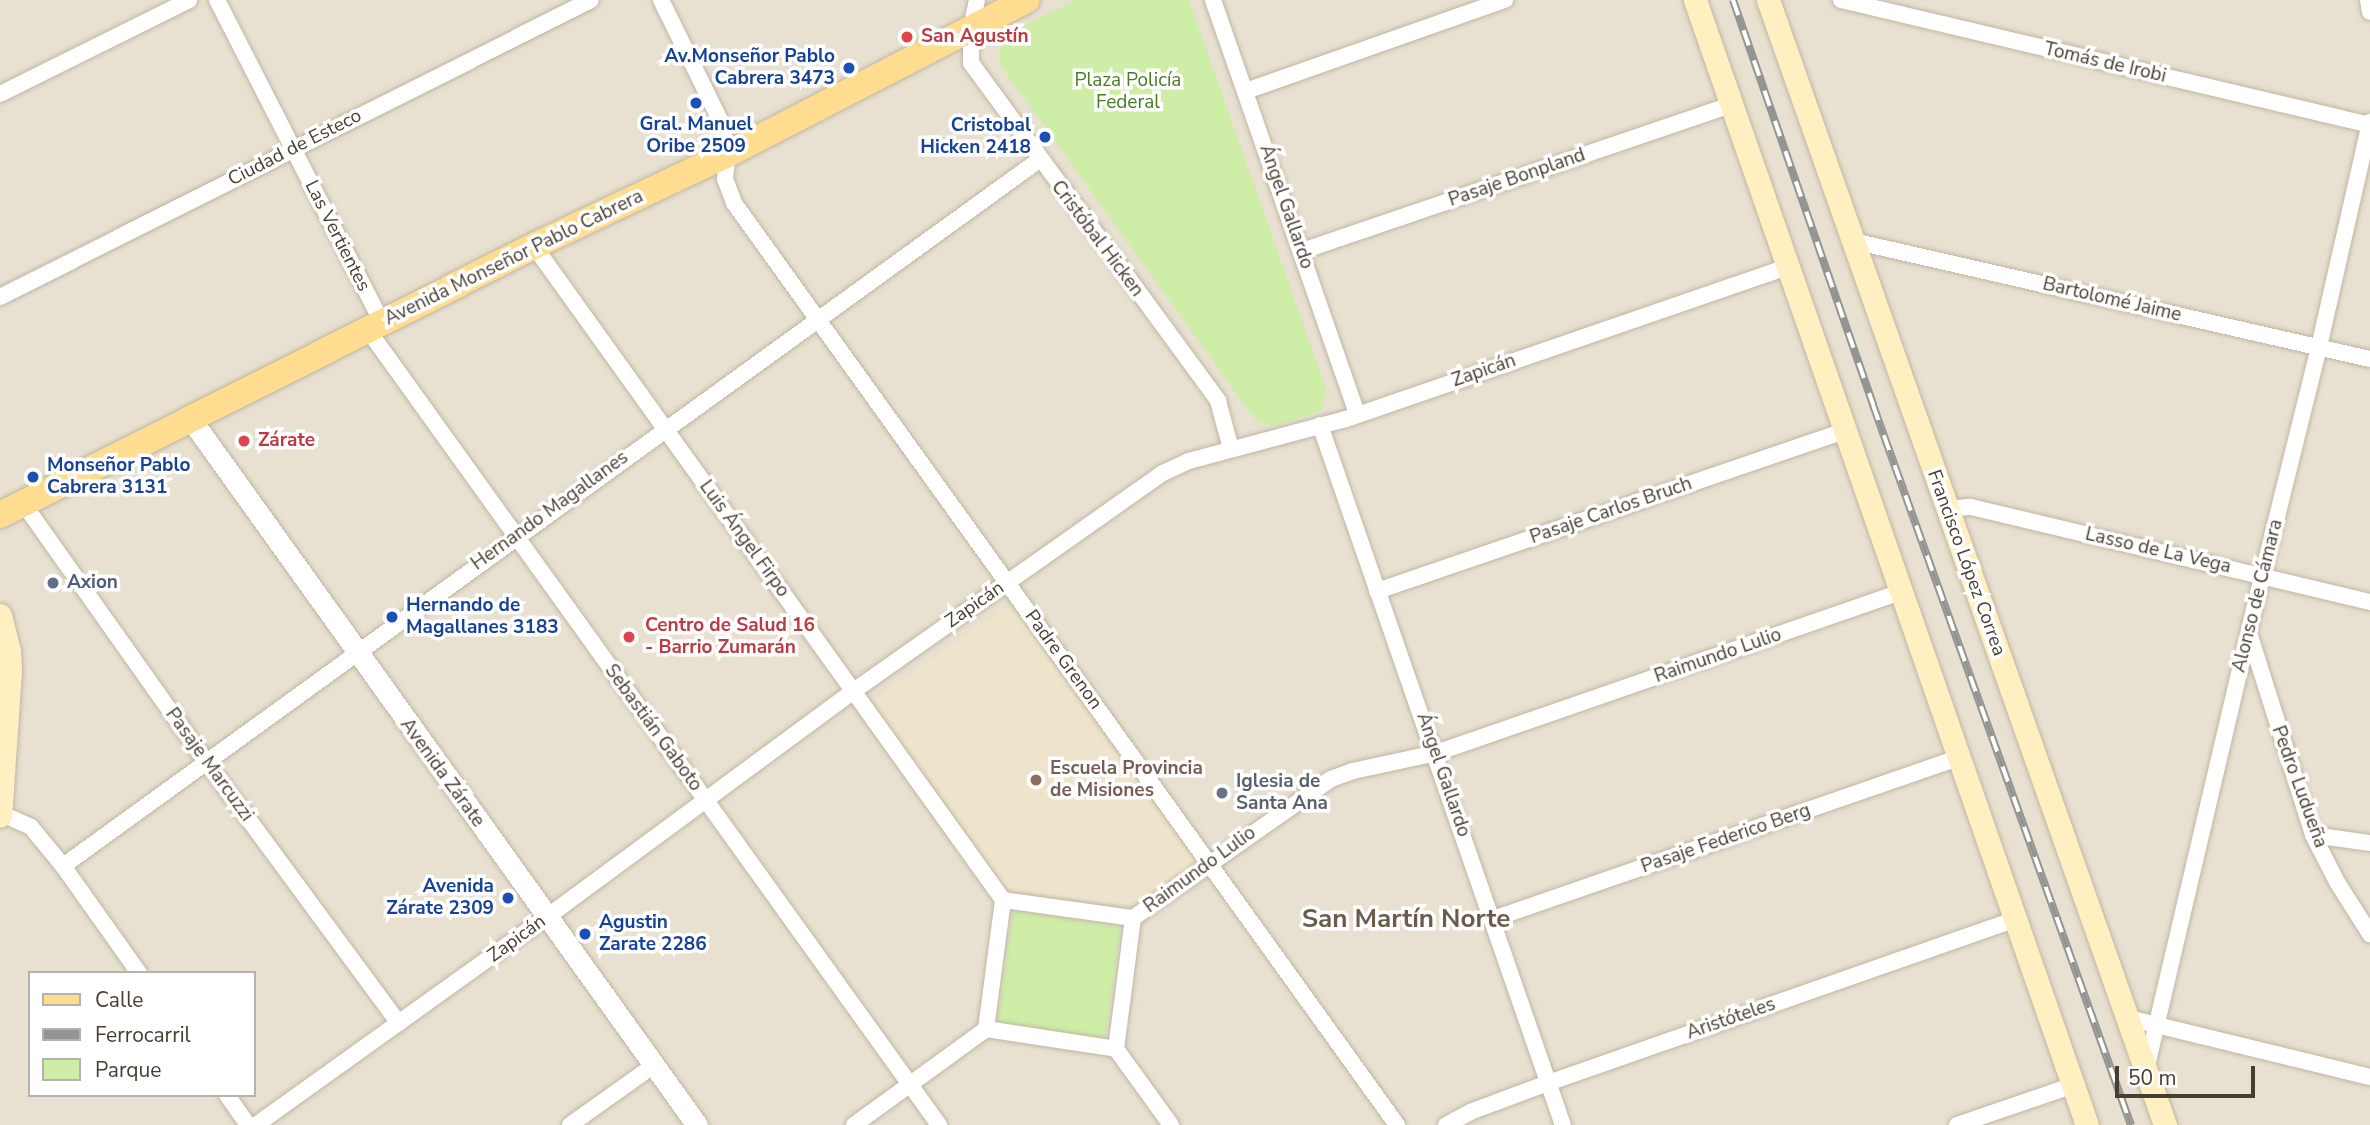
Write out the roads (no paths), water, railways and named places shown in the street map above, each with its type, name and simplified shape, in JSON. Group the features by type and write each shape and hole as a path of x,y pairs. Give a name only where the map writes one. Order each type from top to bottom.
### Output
{"main road":[{"name":"Avenida Monseñor Pablo Cabrera","path":"11,509 534,246 728,154 1027,0"},
{"path":"1695,0 2087,1125"},
{"name":"Francisco López Correa","path":"1768,0 2165,1125"},
{"path":"0,615 9,651 10,671 0,814"}],"street":[{"path":"0,94 189,0"},
{"name":"Las Vertientes","path":"217,0 292,149 375,326"},
{"name":"Ciudad de Esteco","path":"0,297 590,0"},
{"name":"Padre Grenon","path":"661,0 721,122 728,154 725,179 734,203 1397,1125"},
{"name":"Cristóbal Hicken","path":"977,0 971,28 971,63 1039,160 1218,401 1231,449"},
{"name":"Ángel Gallardo","path":"1213,0 1303,251 1357,414"},
{"path":"1246,91 1505,0"},
{"name":"Tomás de Irobi","path":"1841,0 2370,124"},
{"path":"2368,0 2370,12"},
{"name":"Pasaje Bonpland","path":"1303,251 1731,105"},
{"name":"Alonso de Cámara","path":"2146,1070 2370,124"},
{"name":"Hernando Magallanes","path":"63,866 816,318 1039,160"},
{"name":"Bartolomé Jaime","path":"1853,241 2370,359"},
{"name":"Luis Ángel Firpo","path":"534,246 663,429 855,690 1003,900"},
{"name":"Zapicán","path":"256,1125 706,802 855,690 1163,473 1231,449 1357,414 1787,267"},
{"name":"Sebastián Gaboto","path":"375,326 514,537 939,1125"},
{"name":"Avenida Zárate","path":"190,418 356,654 697,1125"},
{"name":"Ángel Gallardo","path":"1320,425 1563,1125"},
{"name":"Pasaje Carlos Bruch","path":"1377,591 1844,431"},
{"name":"Lasso de La Vega","path":"1946,509 1971,507 2370,602"},
{"name":"Pasaje Marcuzzi","path":"11,509 207,763 399,1023"},
{"name":"Raimundo Lulio","path":"1116,1049 1133,918 1209,862 1340,775 1436,753 1902,592"},
{"name":"Pedro Ludueña","path":"2249,630 2294,784 2313,835 2337,882 2370,934"},
{"name":"Pasaje Federico Berg","path":"1493,919 1959,758"},
{"path":"0,814 31,827 63,866 138,971"},
{"path":"2313,835 2370,843"},
{"path":"986,1029 1003,900 1133,918"},
{"name":"Aristóteles","path":"1446,1125 1470,1112 1548,1083 2017,919"},
{"path":"2128,1018 2370,1077"},
{"path":"854,1125 986,1029 1116,1049 1171,1125"},
{"path":"570,1125 654,1065"},
{"path":"1957,1125 2074,1085"},
{"path":"228,1097 248,1125"}],"railway":[{"path":"1733,0 1873,405 2131,1125"}],"place":[{"name":"San Agustín","path":"907,37"},
{"name":"Av.Monseñor Pablo Cabrera 3473","path":"849,68"},
{"name":"Gral. Manuel Oribe 2509","path":"696,103"},
{"name":"Cristobal Hicken 2418","path":"1045,137"},
{"name":"Zárate","path":"244,441"},
{"name":"Monseñor Pablo Cabrera 3131","path":"33,477"},
{"name":"Axion","path":"53,583"},
{"name":"Hernando de Magallanes 3183","path":"392,617"},
{"name":"Centro de Salud 16 - Barrio Zumarán","path":"629,637"},
{"name":"Escuela Provincia de Misiones","path":"1036,780"},
{"name":"Iglesia de Santa Ana","path":"1222,793"},
{"name":"Avenida Zárate 2309","path":"508,898"},
{"name":"Agustin Zarate 2286","path":"585,934"}],"district":[{"name":"San Martín Norte","path":"1406,919"}],"park label":[{"name":"Plaza Policía Federal","path":"1128,92"}]}
